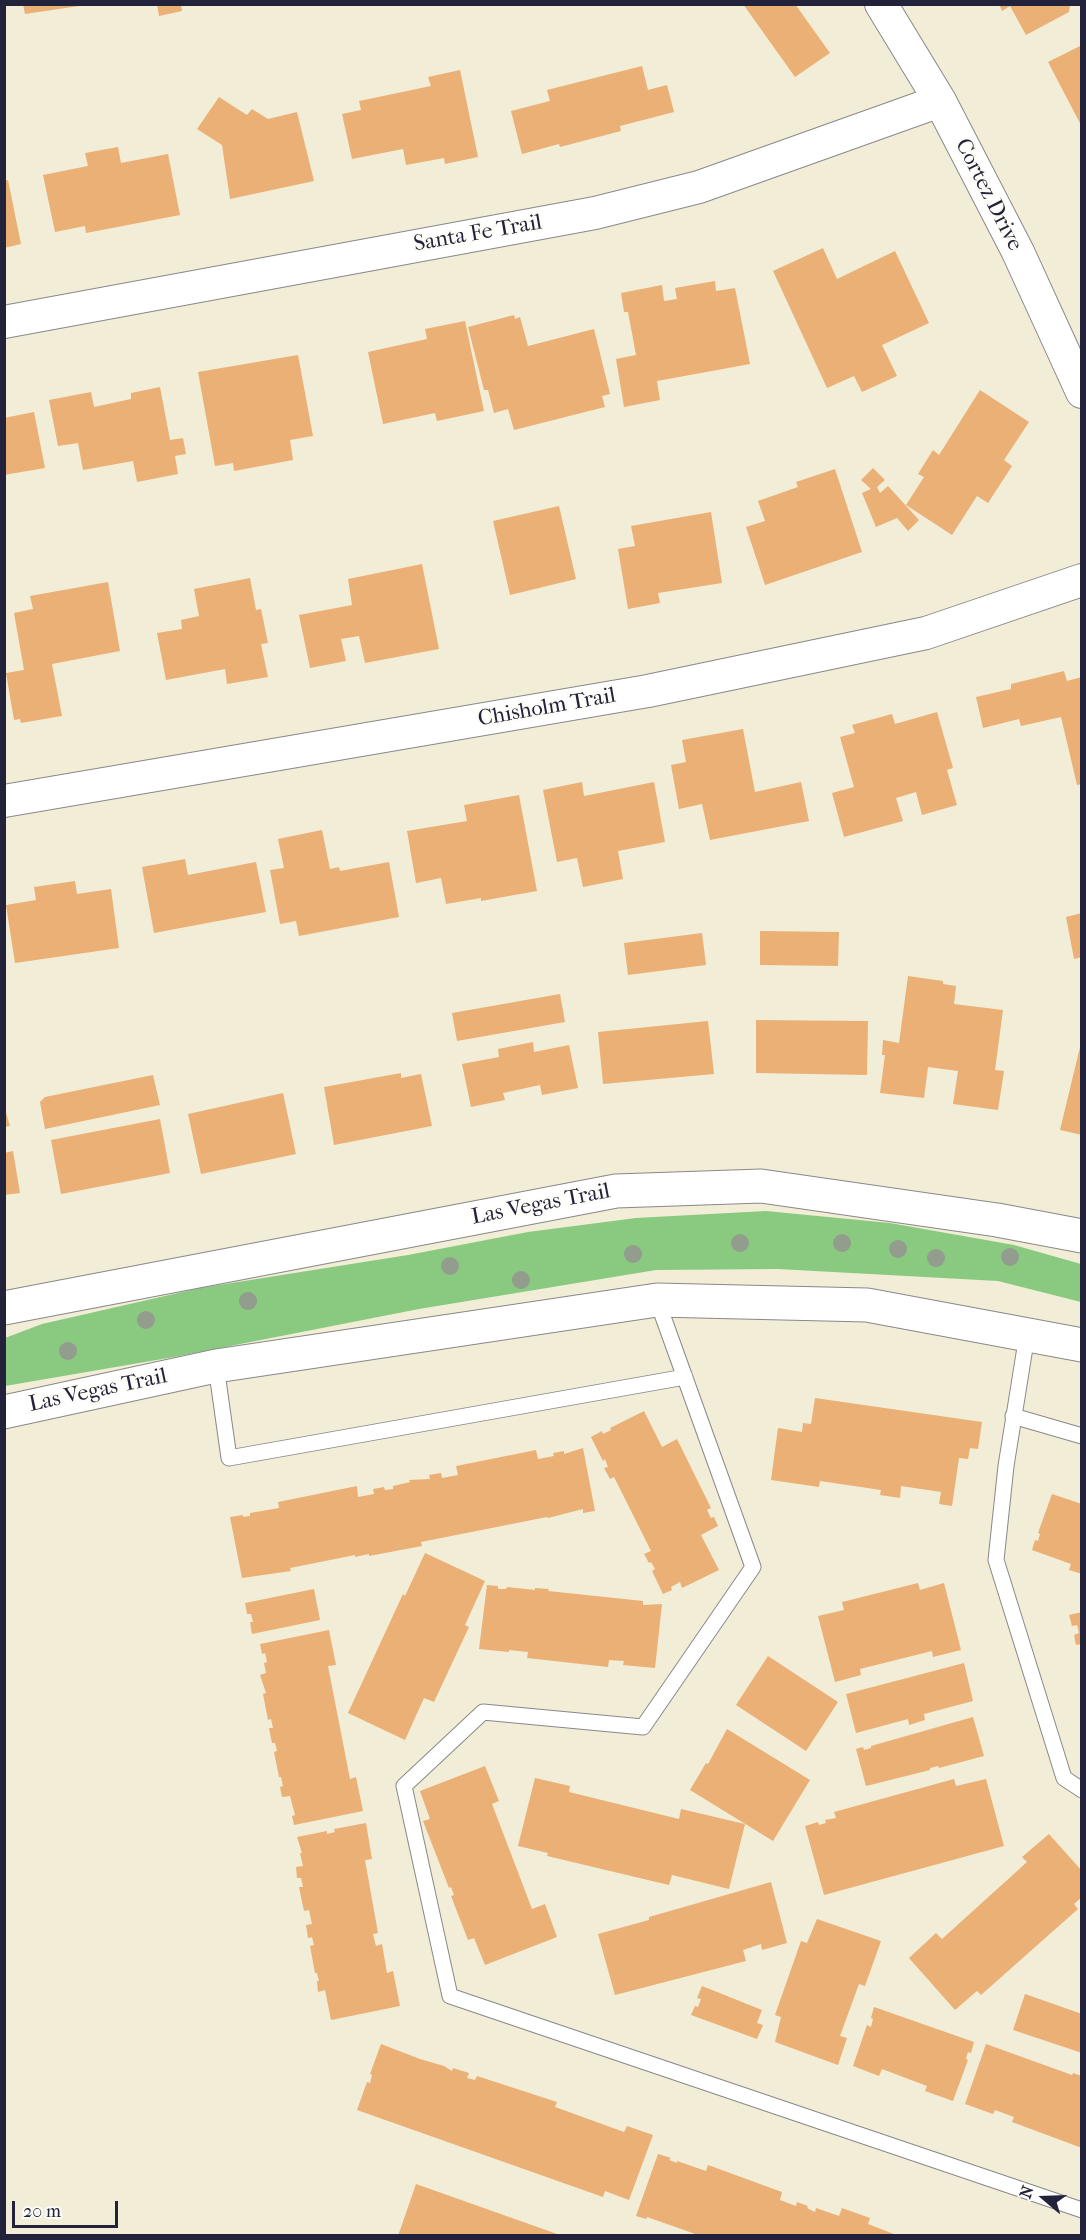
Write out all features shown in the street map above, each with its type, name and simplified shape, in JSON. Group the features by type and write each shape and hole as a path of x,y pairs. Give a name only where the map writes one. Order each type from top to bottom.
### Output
{"main road":[{"name":"Las Vegas Trail","path":"4,1308 615,1191 761,1186 998,1220 1082,1236"},
{"name":"Las Vegas Trail","path":"4,1412 216,1366 657,1300 867,1305 1082,1346"}],"street":[{"name":"Cortez Drive","path":"881,4 940,100 1018,252 1082,392"},
{"name":"Santa Fe Trail","path":"4,322 606,210 699,187 940,100"},
{"name":"Chisholm Trail","path":"4,801 683,683 926,633 1082,580"}],"lane":[{"path":"657,1300 753,1567 643,1727 483,1712 404,1786 450,1996 1082,2210"},
{"path":"1027,1335 1006,1466 996,1560 1064,1778 1082,1790"},
{"path":"216,1366 229,1458 685,1377"},
{"path":"1013,1416 1082,1436"}],"green space":[{"path":"766,1211 890,1223 1014,1245 1081,1264 1081,1302 998,1281 778,1269 656,1270 419,1309 174,1357 5,1386 5,1338 42,1324 200,1288 408,1255 528,1232 636,1218"}],"building":[{"path":"23,4 79,4 79,6 25,14"},
{"path":"157,4 181,4 182,11 159,16"},
{"path":"743,4 795,4 830,53 795,77"},
{"path":"999,4 1070,4 1069,12 1026,35 1010,6 1002,11"},
{"path":"1082,45 1082,127 1048,62"},
{"path":"642,66 648,90 667,85 674,112 620,126 621,131 522,154 511,111 550,101 547,90"},
{"path":"460,70 478,157 445,164 444,158 406,165 403,149 352,159 342,114 361,110 359,101 431,86 428,77"},
{"path":"219,97 247,115 252,109 268,119 297,112 314,181 230,199 222,145 197,129"},
{"path":"118,147 121,163 168,154 180,215 86,233 85,226 55,232 43,175 88,166 85,153"},
{"path":"8,180 21,244 4,248 4,181"},
{"path":"823,248 837,279 895,251 929,323 882,345 897,376 862,392 854,376 827,388 773,271"},
{"path":"715,281 716,291 735,288 750,364 657,381 660,400 624,407 616,359 636,355 628,312 624,312 621,293 662,285 664,301 677,299 675,288"},
{"path":"514,315 515,319 520,317 528,346 594,329 610,394 602,396 605,407 514,430 508,409 494,413 488,390 484,390 468,327"},
{"path":"465,321 484,411 437,421 435,413 383,424 368,352 427,339 425,329"},
{"path":"298,355 313,436 290,440 293,460 234,471 233,463 215,466 198,372"},
{"path":"160,387 170,440 183,438 186,454 175,456 178,474 137,482 133,461 83,470 78,443 58,446 49,400 91,392 94,407 131,399 131,393"},
{"path":"980,390 1029,422 1004,460 1012,466 988,503 977,496 952,535 906,505 924,477 918,474 933,450 939,455"},
{"path":"34,412 45,468 4,475 4,418"},
{"path":"873,468 885,480 877,487 880,493 888,486 919,520 908,531 897,518 876,527 862,493 871,489 861,480"},
{"path":"835,469 862,552 765,585 746,527 765,521 758,501 798,487 796,482"},
{"path":"559,506 576,579 510,595 493,521"},
{"path":"711,512 722,583 658,593 660,603 628,609 618,549 635,546 631,526"},
{"path":"422,564 439,649 365,663 359,636 341,639 346,661 310,668 299,615 352,605 348,579"},
{"path":"250,578 256,610 261,609 268,643 261,644 268,677 227,684 225,669 166,680 157,633 182,629 181,620 199,616 194,589"},
{"path":"108,582 120,651 52,664 62,716 21,723 20,719 14,720 6,673 24,670 14,613 33,609 30,596"},
{"path":"1064,671 1067,681 1082,677 1082,784 1077,785 1061,717 1021,726 1019,719 983,728 976,697 1011,689 1011,684"},
{"path":"937,712 953,768 947,770 957,805 922,815 916,792 896,798 903,821 844,837 832,793 854,787 840,737 855,733 852,725 892,714 895,724"},
{"path":"743,729 755,792 801,782 809,821 710,840 702,804 679,809 671,765 686,762 682,740"},
{"path":"582,782 584,796 654,782 665,842 618,851 623,879 583,887 577,858 557,862 543,790"},
{"path":"519,795 537,891 481,901 481,898 446,904 441,878 416,883 407,831 467,821 464,805"},
{"path":"322,830 330,869 339,867 340,871 389,862 399,917 299,936 296,921 280,924 270,870 284,868 278,839"},
{"path":"185,859 188,875 256,862 266,912 154,933 142,867"},
{"path":"75,881 77,894 111,889 119,948 15,963 6,905 36,900 34,887"},
{"path":"1082,913 1082,957 1074,959 1066,917"},
{"path":"760,931 839,932 838,966 760,965"},
{"path":"702,933 706,965 628,975 624,943"},
{"path":"908,976 943,981 943,984 956,986 954,1004 1003,1010 995,1070 1004,1071 998,1110 953,1104 958,1071 928,1067 924,1098 880,1093 885,1055 882,1055 883,1040 899,1043"},
{"path":"560,994 565,1022 457,1041 452,1013"},
{"path":"756,1020 868,1021 867,1075 756,1073"},
{"path":"708,1021 714,1074 603,1084 598,1032"},
{"path":"533,1042 534,1052 569,1045 578,1088 542,1095 540,1085 503,1093 505,1100 471,1107 462,1064 499,1057 498,1049"},
{"path":"1082,1043 1082,1135 1060,1130"},
{"path":"401,1073 401,1078 421,1074 432,1126 334,1145 324,1087"},
{"path":"153,1075 160,1105 45,1129 40,1102 45,1097"},
{"path":"283,1093 296,1154 201,1174 188,1114"},
{"path":"4,1106 10,1126 4,1127"},
{"path":"160,1119 170,1173 61,1194 51,1140"},
{"path":"13,1151 20,1193 4,1195 4,1153"},
{"path":"815,1398 982,1422 978,1449 970,1448 968,1459 959,1458 952,1506 939,1504 941,1492 901,1486 900,1498 880,1495 881,1490 820,1481 819,1487 771,1480 778,1428 802,1432 803,1423 811,1424"},
{"path":"644,1411 662,1447 677,1439 711,1508 707,1510 711,1518 714,1517 718,1526 701,1535 719,1570 682,1588 680,1582 671,1587 672,1590 663,1594 652,1571 655,1569 644,1554 651,1551 614,1477 610,1479 604,1468 608,1467 605,1459 603,1461 591,1437 602,1431 603,1434 611,1430 610,1428"},
{"path":"583,1448 595,1511 583,1513 583,1509 548,1518 421,1542 422,1546 369,1556 369,1554 355,1557 355,1555 290,1568 291,1571 242,1578 230,1517 250,1516 250,1513 279,1508 278,1502 357,1486 358,1497 374,1494 373,1489 384,1487 385,1490 393,1489 393,1486 410,1482 409,1480 430,1479 429,1475 441,1473 442,1478 458,1475 456,1466 536,1450 538,1459 554,1456 553,1453 564,1451 564,1454"},
{"path":"1052,1494 1082,1504 1082,1574 1069,1570 1071,1564 1032,1550 1035,1540 1038,1541 1040,1534 1038,1533"},
{"path":"425,1553 485,1581 465,1625 469,1627 434,1702 424,1698 405,1740 348,1713 403,1594 405,1596"},
{"path":"918,1583 920,1590 944,1583 961,1650 933,1657 932,1651 860,1669 861,1675 835,1682 818,1616 844,1610 842,1602"},
{"path":"487,1585 498,1586 498,1589 507,1587 549,1589 548,1591 643,1601 643,1605 662,1604 655,1668 623,1665 624,1661 609,1660 608,1667 527,1658 528,1652 479,1649"},
{"path":"314,1589 320,1620 252,1634 250,1622 253,1622 251,1614 247,1614 245,1603"},
{"path":"1082,1612 1082,1644 1076,1645 1074,1635 1079,1633 1077,1625 1072,1626 1069,1615"},
{"path":"329,1630 336,1665 328,1666 350,1779 356,1777 363,1811 294,1825 292,1816 295,1815 290,1796 282,1797 280,1787 283,1786 274,1752 277,1751 275,1743 272,1743 269,1728 273,1728 271,1719 268,1720 263,1694 266,1693 260,1675 266,1673 264,1663 267,1662 260,1644"},
{"path":"768,1656 838,1702 806,1751 736,1705"},
{"path":"964,1663 973,1701 924,1714 925,1720 909,1725 908,1719 856,1733 846,1694"},
{"path":"973,1717 984,1756 866,1786 856,1749 863,1747 864,1750 871,1746"},
{"path":"727,1729 810,1780 773,1841 690,1790 706,1763 708,1764"},
{"path":"485,1766 499,1801 492,1804 532,1909 545,1904 557,1937 485,1965 474,1938 468,1940 451,1896 454,1895 451,1887 449,1888 423,1821 430,1819 420,1791"},
{"path":"535,1778 570,1786 569,1792 679,1819 681,1809 745,1824 729,1889 672,1875 669,1885 547,1856 548,1853 518,1846"},
{"path":"954,1779 956,1786 986,1779 1004,1846 824,1895 805,1826 818,1822 819,1825 826,1823 825,1820 836,1818 834,1812"},
{"path":"366,1823 372,1859 365,1860 378,1933 373,1934 376,1946 382,1944 387,1973 393,1971 400,2006 331,2020 325,1990 318,1992 317,1981 319,1981 315,1973 310,1946 314,1945 312,1937 308,1938 306,1925 312,1924 309,1910 304,1911 299,1887 303,1887 301,1878 297,1878 296,1867 303,1866 297,1837 327,1831 327,1834 335,1832 334,1829"},
{"path":"1049,1834 1082,1871 1082,1897 1074,1904 1078,1909 981,1995 977,1991 955,2010 909,1958 936,1933 942,1939 1027,1862 1022,1857"},
{"path":"771,1882 787,1943 762,1950 761,1944 743,1950 746,1961 615,1995 598,1934"},
{"path":"817,1919 881,1941 865,1986 859,1984 840,2036 847,2038 838,2065 775,2042 781,2017 775,2015 801,1941 807,1943"},
{"path":"702,1986 762,2010 757,2023 763,2025 757,2039 691,2015 695,2006 698,2007 701,1999 697,1998"},
{"path":"1025,1994 1082,2014 1082,2053 1013,2030"},
{"path":"874,2007 974,2042 971,2053 968,2052 966,2059 968,2060 953,2101 925,2091 927,2086 882,2069 879,2076 853,2066 867,2025 871,2027"},
{"path":"381,2044 444,2066 452,2071 453,2068 469,2073 467,2078 475,2080 477,2076 557,2102 555,2107 624,2132 627,2126 653,2135 629,2200 605,2191 603,2197 357,2110 367,2082 370,2083 372,2075 370,2074"},
{"path":"986,2044 1072,2075 1073,2073 1082,2076 1082,2148 1012,2122 1014,2117 995,2110 993,2114 965,2104"},
{"path":"658,2154 671,2158 669,2160 677,2163 677,2161 706,2171 708,2165 782,2192 780,2200 796,2206 797,2202 808,2206 807,2208 815,2212 816,2208 839,2216 842,2208 870,2218 868,2224 899,2236 701,2236 647,2217 646,2219 636,2216"},
{"path":"416,2184 560,2235 560,2236 398,2236"}]}
